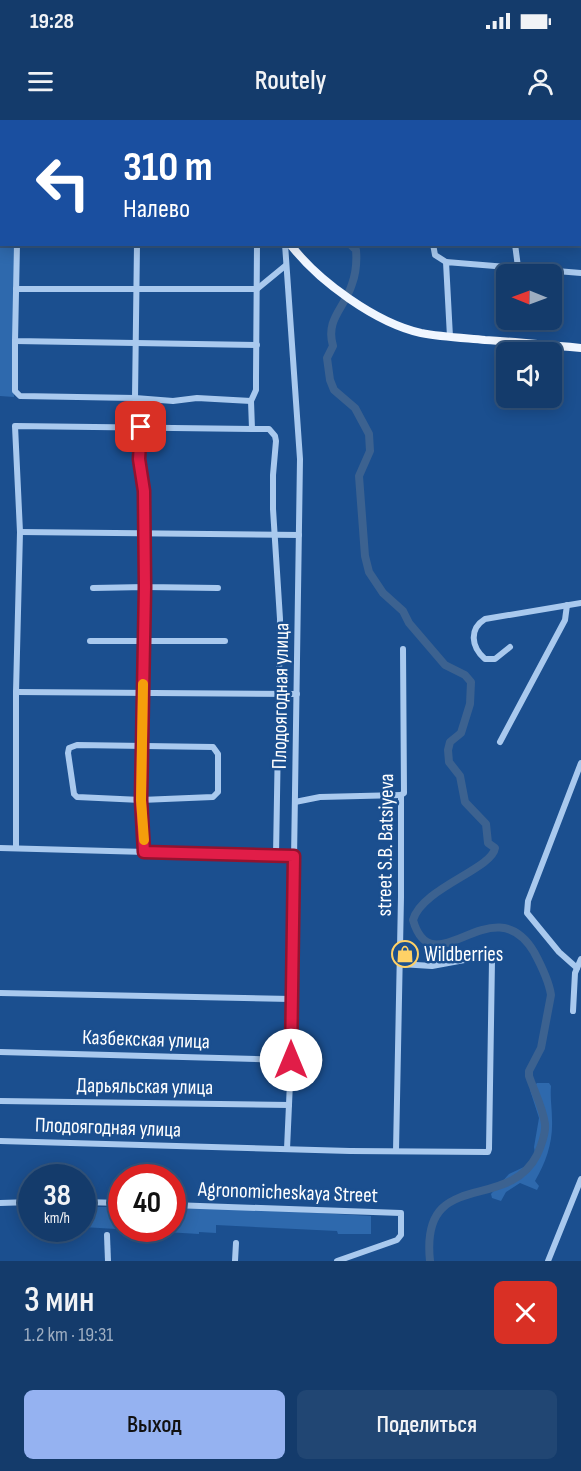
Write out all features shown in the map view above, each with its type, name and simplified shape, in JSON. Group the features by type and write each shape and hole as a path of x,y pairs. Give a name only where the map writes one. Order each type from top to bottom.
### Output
{"main road":[{"path":"292,246 332,287 365,309 408,329 450,337 581,348"}],"street":[{"path":"17,246 15,391 20,396 135,398 173,402 197,398 251,401"},
{"path":"135,398 137,246"},
{"path":"252,429 251,401 256,390 258,246"},
{"name":"Плодоягодная улица","path":"285,246 300,459 291,1060 287,1149"},
{"path":"433,246 435,255 446,262 496,265"},
{"path":"515,246 518,264"},
{"path":"446,262 450,337"},
{"path":"16,289 257,289 285,266"},
{"path":"562,271 581,273"},
{"path":"15,341 256,345"},
{"path":"16,848 16,692 20,532 15,426 269,429 275,436 274,534 280,619 276,856"},
{"path":"141,427 139,459 143,483 145,587 141,800 144,852"},
{"path":"20,532 299,535"},
{"path":"93,588 218,588"},
{"path":"510,647 495,659 485,659 475,646 473,638 476,626 485,619 581,603"},
{"path":"500,742 565,620 567,606"},
{"path":"90,641 225,641"},
{"name":"street S.B. Batsiyeva","path":"396,1151 401,795 404,793 402,648"},
{"path":"16,692 297,694"},
{"path":"77,745 213,747 218,754 218,792 213,797 141,800 75,796 69,748 77,745"},
{"path":"577,968 559,952 526,913 531,894 581,763"},
{"path":"295,802 320,797 401,795"},
{"path":"0,848 294,856"},
{"name":"Плодоягодная улица","path":"0,1141 488,1152 491,957 432,966 400,964"},
{"path":"573,1011 577,968 581,959"},
{"path":"0,993 291,999"},
{"name":"Казбекская улица","path":"0,1052 291,1060"},
{"name":"Дарьяльская улица","path":"0,1101 290,1105"},
{"path":"549,1261 581,1179"},
{"path":"0,1203 18,1202"},
{"name":"Agronomicheskaya Street","path":"186,1205 401,1212 401,1235 397,1240 337,1261"},
{"path":"107,1235 108,1261"},
{"path":"235,1261 236,1243"}],"shaded area":[{"path":"0,246 14,246 14,397 0,396"},
{"path":"537,1083 549,1083 551,1086 552,1116 548,1152 535,1181 539,1186 537,1190 520,1183 506,1192 501,1201 492,1198 491,1194 509,1174 526,1166 535,1154 539,1118 530,1090"},
{"path":"96,1207 108,1207 108,1229 96,1228"},
{"path":"186,1208 230,1208 371,1216 371,1234 338,1234 337,1231 216,1225 216,1233 199,1232 199,1234 186,1233"}],"waterway":[{"path":"352,246 356,250 354,276 349,292 334,321 331,337 333,346 327,358 334,390 355,408 369,434 370,451 359,476 365,556 369,572 383,593 403,611 409,623 445,665 465,675 471,682 470,704 461,733 450,742 449,762 460,776 465,802 486,824 488,843 495,848 491,856 482,864 429,898 413,920 422,938 435,944 449,942 483,930 501,928 518,934 534,952 547,979 551,995 541,1048 529,1071 545,1124 539,1152 523,1173 506,1183 452,1201 438,1213 430,1232 430,1261"}],"slow traffic":[{"path":"143,684 141,800 144,840"}],"place":[{"name":"Wildberries","path":"405,954"}],"route":[{"path":"141,427 139,459 144,491 145,587 141,800 144,852 294,856 291,1060"}]}
